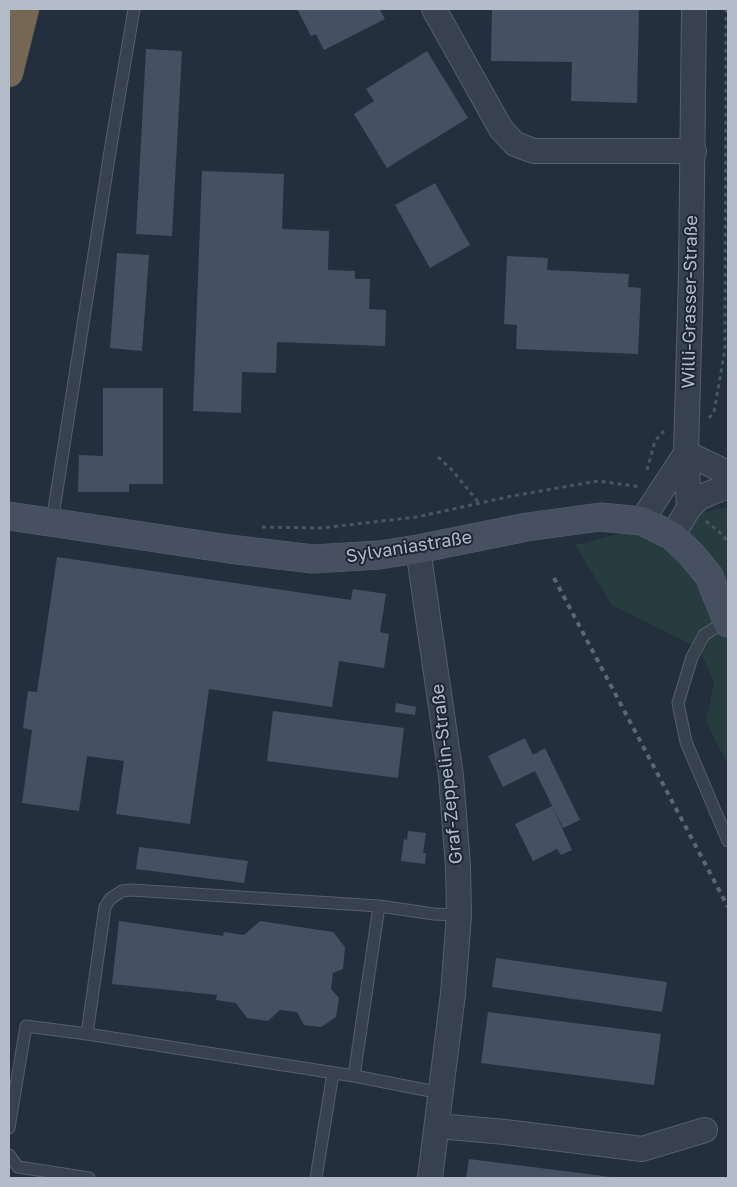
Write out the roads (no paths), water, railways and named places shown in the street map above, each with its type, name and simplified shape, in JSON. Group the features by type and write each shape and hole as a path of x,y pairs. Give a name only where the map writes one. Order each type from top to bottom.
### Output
{"highway":[{"path":"9,73 25,9"}],"street":[{"path":"434,9 501,129 515,144 534,151 694,151"},
{"name":"Willi-Grasser-Straße","path":"689,508 686,453 692,274 694,9"},
{"path":"642,521 686,453 728,473"},
{"path":"672,536 689,508 700,498 728,487"},
{"name":"Sylvaniastraße","path":"9,516 228,549 313,559 379,555 528,527 600,518 642,521 672,536 692,554 709,576 728,621"},
{"name":"Graf-Zeppelin-Straße","path":"418,548 451,776 458,868 459,915 453,994 430,1178"},
{"path":"438,1126 505,1132 642,1149 705,1130"}],"lane":[{"path":"52,522 134,9"},
{"path":"728,621 704,635 692,657 678,703 686,742 728,841"},
{"path":"87,1034 105,907 110,899 122,891 132,890 379,906 434,914 459,915"},
{"path":"354,1076 379,906"},
{"path":"9,1128 26,1026 354,1076 441,1092"},
{"path":"316,1178 333,1073"},
{"path":"9,1155 18,1167 89,1178"}],"railway":[{"path":"554,578 728,907"}]}
